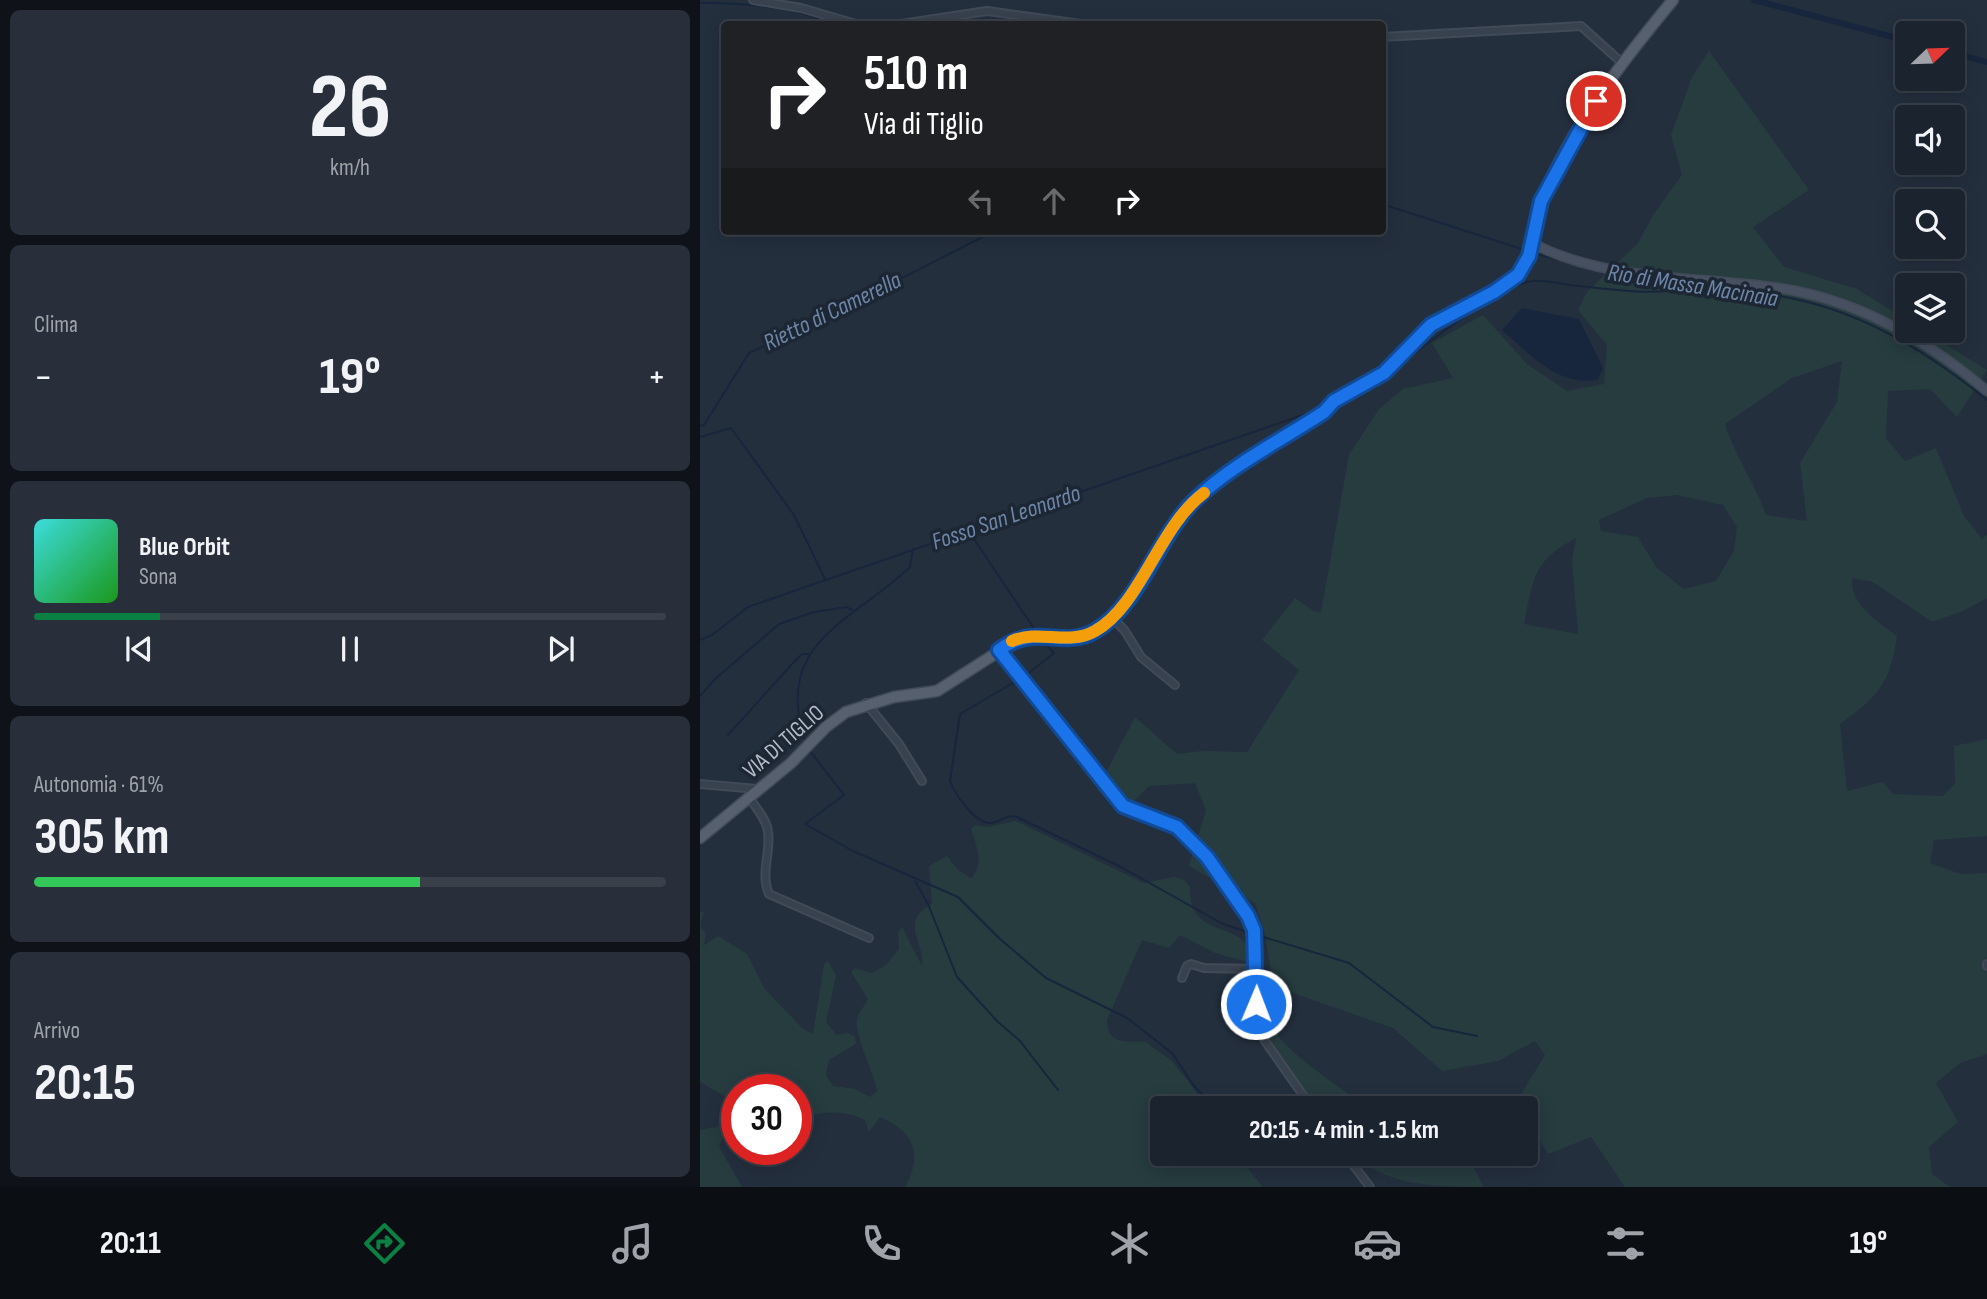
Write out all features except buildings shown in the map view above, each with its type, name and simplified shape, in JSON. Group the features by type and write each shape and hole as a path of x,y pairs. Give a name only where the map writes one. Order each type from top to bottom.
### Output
{"main road":[{"name":"VIA DI TIGLIO","path":"700,838 791,763 826,727 866,703 937,691 1023,636 1083,636 1095,632 1112,617 1196,499 1237,468 1324,412 1334,401 1384,373 1431,325 1507,284 1524,268 1541,201 1596,101 1621,62 1673,0"}],"street":[{"path":"753,0 801,8 846,21"},
{"path":"921,21 987,11 1059,21"},
{"path":"1386,37 1581,26 1621,62"},
{"path":"1530,249 1633,272 1782,288 1840,305 1879,318 1918,341 1987,391"},
{"path":"1112,617 1125,631 1141,657 1175,685"},
{"path":"999,650 1123,806 1177,827 1207,857 1248,916 1256,939 1256,1013 1262,1034 1304,1096"},
{"path":"866,703 899,744 922,781"},
{"path":"700,784 747,791 759,789"},
{"path":"749,797 769,833 764,874 769,894 869,938"},
{"path":"1182,978 1187,966 1191,964 1203,968 1256,969"},
{"path":"1354,1166 1370,1187"}],"green space":[{"path":"1709,51 1809,190 1753,227 1784,267 1857,289 1895,313 1895,343 1943,343 1987,370 1957,417 1930,389 1888,391 1886,438 1905,461 1936,448 1964,516 1982,539 1987,534 1987,598 1963,611 1932,622 1873,582 1852,578 1855,596 1866,612 1897,636 1890,666 1880,688 1840,724 1847,791 1883,782 1893,794 1942,796 1955,784 1954,746 1987,739 1987,836 1934,840 1930,863 1961,874 1987,873 1987,1054 1960,1063 1936,1083 1958,1122 1929,1147 1932,1174 1950,1187 1625,1187 1591,1137 1548,1154 1538,1138 1538,1096 1520,1096 1545,1055 1535,1041 1498,1061 1442,1071 1393,1028 1273,986 1265,934 1255,903 1189,866 1206,810 1195,783 1149,786 1123,812 1097,790 1135,717 1177,754 1202,751 1247,752 1299,670 1262,640 1295,598 1314,611 1321,612 1349,455 1379,409 1403,389 1453,378 1432,343 1483,315 1527,364 1567,391 1604,384 1607,345 1578,310 1587,292 1638,243 1653,215 1682,175 1671,135 1692,77","holes":["1842,361 1837,402 1800,463 1807,521 1766,515 1725,424 1792,378","1677,495 1723,505 1737,527 1734,551 1716,581 1684,589 1656,567 1638,537 1601,531 1599,520 1647,498","1576,538 1572,560 1578,634 1524,624 1537,573 1551,555"]},
{"path":"1016,821 1144,883 1174,877 1184,880 1190,887 1191,903 1196,914 1213,926 1234,935 1251,950 1248,962 1215,953 1180,935 1169,948 1142,940 1107,1020 1108,1028 1115,1038 1146,1042 1172,1061 1200,1096 1150,1096 1150,1166 1246,1166 1263,1187 905,1187 914,1164 914,1154 912,1145 901,1129 880,1117 869,1132 865,1120 857,1116 840,1113 812,1115 812,1074 721,1074 721,1094 700,1082 700,926 706,934 703,946 718,936 747,954 764,988 802,1028 813,1034 824,964 828,961 836,975 826,1022 837,1035 847,1033 855,1037 856,1044 829,1060 826,1075 833,1086 855,1089 870,1097 877,1091 857,1026 858,1016 868,999 851,972 855,968 872,973 886,965 899,949 898,932 902,927 922,966 915,925 922,911 932,904 929,866 947,856 958,870 971,878 978,867 978,861 971,829 976,825 987,827"},
{"path":"1258,980 1270,984 1266,1016 1281,1039 1306,1063 1352,1096 1309,1096 1266,1040 1259,1020"},
{"path":"721,1124 721,1165 730,1165 742,1187 700,1187 700,1130"},
{"path":"1369,1166 1473,1166 1484,1187 1414,1183 1380,1173"}],"water":[{"path":"1522,308 1579,319 1603,368 1597,380 1583,381 1557,373 1534,358 1502,330"}],"waterway":[{"path":"1754,0 1895,38"},
{"name":"Rio di Massa Macinaia","path":"700,3 768,7 827,21"},
{"path":"1965,56 1987,62"},
{"name":"Rio di Massa Macinaia","path":"1386,205 1528,251"},
{"name":"Rietto di Camerella","path":"700,426 704,425 749,353 986,235"},
{"name":"Rio di Massa Macinaia","path":"1533,253 1585,267"},
{"name":"Rio di Massa Macinaia","path":"1608,272 1669,283 1773,295 1832,309 1860,320 1913,348 1987,400"},
{"name":"Fosso San Leonardo","path":"1394,371 1481,305 1518,285 1532,281 1631,291 1692,287"},
{"name":"Fosso San Leonardo","path":"1347,400 1377,386 1390,375"},
{"name":"Fosso San Leonardo","path":"700,640 712,635 748,607 1320,409"},
{"path":"700,437 731,428 794,515 825,579"},
{"path":"968,530 1033,627"},
{"path":"806,743 798,709 799,681 808,658 823,638 842,621 910,567 913,549"},
{"path":"700,696 715,679 779,624 814,612 847,607 852,610"},
{"path":"1025,676 1054,653 1044,642"},
{"path":"728,735 793,663 802,654 809,654"},
{"path":"1016,681 960,714 950,781 972,814 991,823 1017,817 1121,867 1221,923 1250,933"},
{"path":"810,751 844,795 805,824 853,851 958,897 1000,939 1046,978 1127,1018 1172,1053 1204,1096"},
{"path":"915,881 928,904 957,977 997,1021 1020,1041 1058,1090"},
{"path":"1260,936 1349,963 1433,1027 1477,1036"}],"slow traffic":[{"path":"1012,641 1023,636 1070,638 1095,632 1124,603 1182,514 1204,493"}],"route":[{"path":"1256,1004 1257,952 1254,930 1248,916 1207,857 1177,827 1123,806 999,650 1023,636 1070,638 1095,632 1124,603 1182,514 1196,499 1237,468 1324,412 1342,395 1368,384 1384,373 1431,325 1494,292 1518,275 1529,256 1541,201 1596,101"}]}
